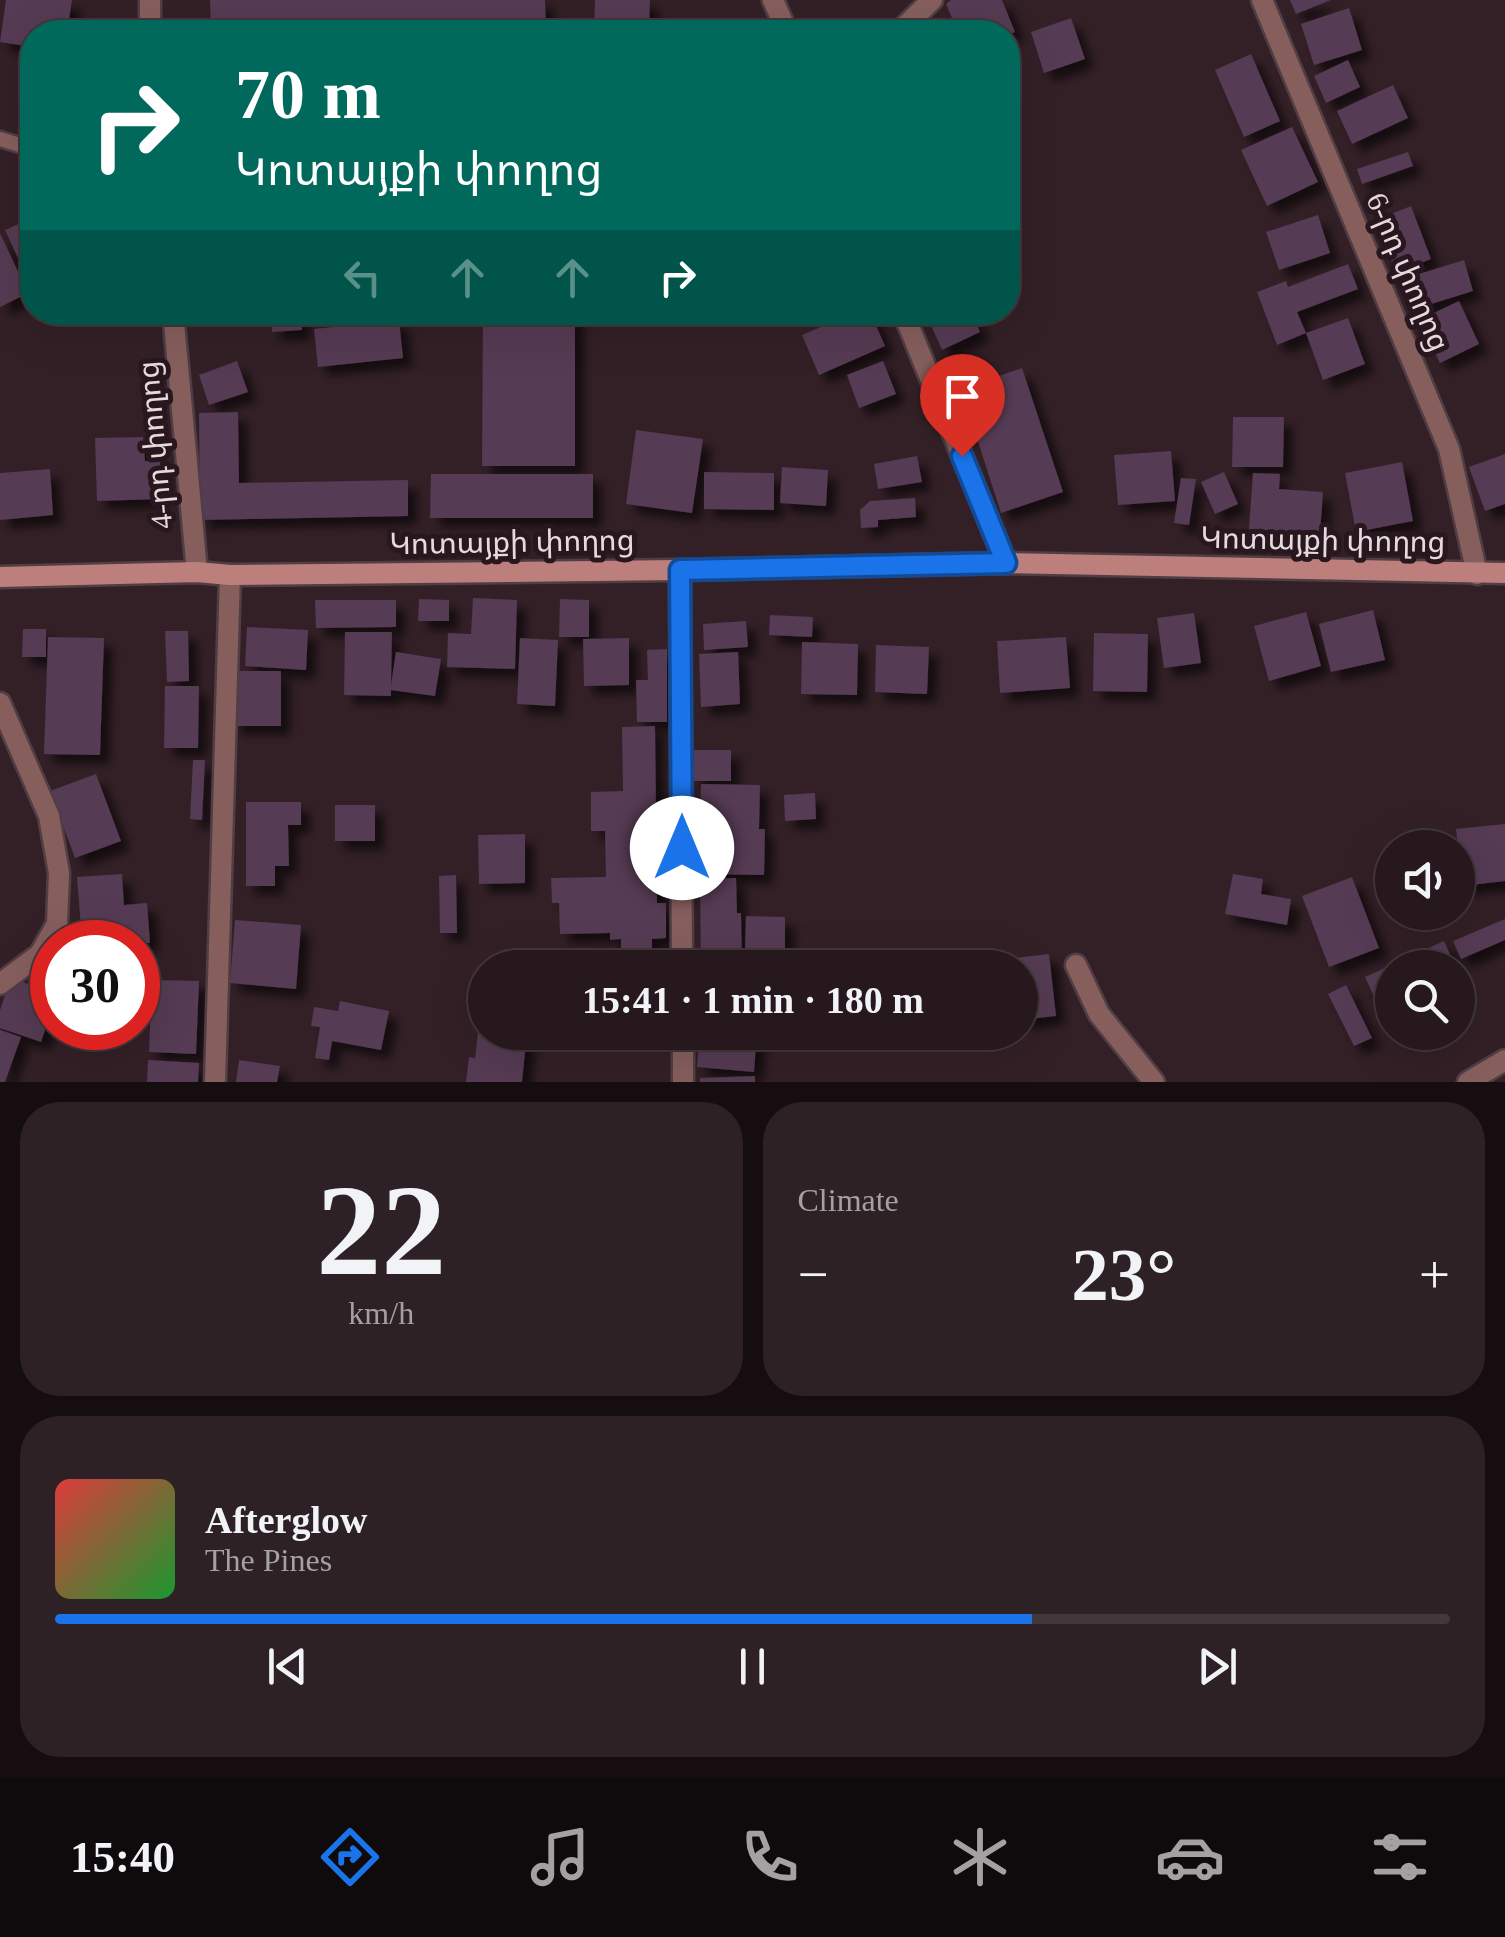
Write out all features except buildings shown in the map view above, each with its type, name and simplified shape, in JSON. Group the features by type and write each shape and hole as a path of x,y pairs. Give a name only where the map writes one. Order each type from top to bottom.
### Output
{"main road":[{"name":"Կոտայքի փողոց","path":"0,577 1006,563 1505,573"}],"street":[{"path":"911,20 932,0"},
{"name":"6-րդ փողոց","path":"1262,0 1449,449 1477,574"},
{"name":"4-րդ փողոց","path":"174,325 197,572"},
{"path":"908,325 1006,563"},
{"path":"680,570 682,950"},
{"path":"215,1082 230,575"},
{"path":"0,703 49,816 59,873 57,924 40,954 0,984"},
{"path":"1076,966 1099,1014 1154,1082"},
{"path":"683,1050 683,1082"},
{"path":"1468,1082 1505,1060"}],"route":[{"path":"682,848 680,570 1006,563 962,456"}]}
